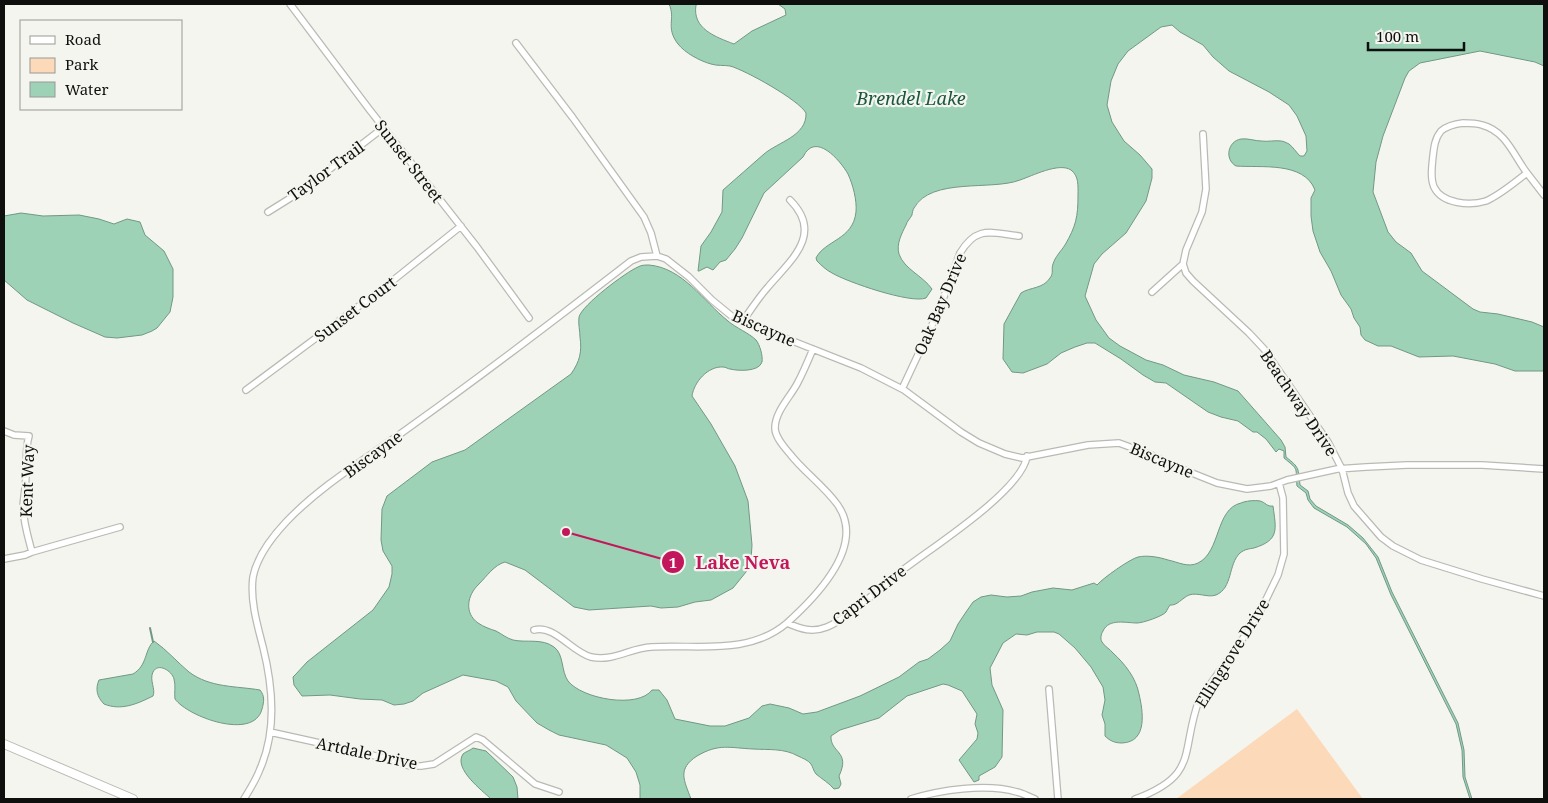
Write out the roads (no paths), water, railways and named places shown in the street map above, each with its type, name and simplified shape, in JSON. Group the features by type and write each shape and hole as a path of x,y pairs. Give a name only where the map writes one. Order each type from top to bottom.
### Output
{"main road":[{"path":"4,744 133,799"}],"street":[{"name":"Sunset Street","path":"290,4 383,128 462,226 529,318"},
{"path":"516,43 644,217 651,233 657,256"},
{"path":"1527,173 1486,201 1471,204 1457,202 1442,196 1434,187 1431,175 1435,141 1441,132 1462,123 1482,125 1495,130 1506,141 1544,195"},
{"name":"Taylor Trail","path":"268,212 300,192 383,128"},
{"path":"1152,292 1182,264 1202,212 1206,190 1203,134"},
{"path":"742,322 803,243 806,229 802,215 790,200"},
{"name":"Sunset Court","path":"246,390 390,283 462,226"},
{"name":"Oak Bay Drive","path":"902,389 939,310 964,246 970,239 980,233 1019,236"},
{"name":"Biscayne","path":"244,799 260,769 267,750 270,732 270,681 252,599 253,576 260,556 269,542 286,522 327,487 512,353 631,261 641,257 657,256 666,259 734,318 854,365 902,389 979,443 1005,454 1022,458 1088,445 1118,443 1217,483 1247,490 1342,469 1407,465 1482,465 1544,469"},
{"name":"Beachway Drive","path":"1182,264 1186,273 1193,281 1249,333 1264,350 1328,442 1342,469 1348,493 1354,506 1381,537 1393,546 1422,560 1544,596"},
{"path":"534,630 548,631 566,641 583,655 603,658 621,656 650,647 730,646 744,644 769,635 787,623 804,606 834,569 847,538 845,521 837,504 796,461 778,439 775,430 776,421 798,382 813,349"},
{"name":"Kent Way","path":"4,431 14,435 29,436 25,449 27,456 26,486 23,506 24,520 32,552"},
{"name":"Capri Drive","path":"787,623 807,631 827,627 842,618 904,569 963,527 1018,477 1025,465 1027,456"},
{"name":"Ellingrove Drive","path":"1135,799 1165,785 1178,774 1186,760 1199,700 1256,620 1278,575 1284,554 1283,498 1279,483"},
{"path":"4,559 25,555 120,527"},
{"path":"1048,688 1058,799"},
{"name":"Artdale Drive","path":"270,732 365,753 410,766 434,764 476,737 483,740 535,784 559,792"},
{"path":"911,799 924,795 968,789 996,788 1017,792 1035,799"}],"water":[{"name":"Brendel Lake","path":"669,4 698,4 696,5 696,13 702,26 713,35 734,44 752,31 786,15 785,9 778,4 1544,4 1544,66 1535,62 1480,51 1420,63 1409,71 1383,136 1376,162 1373,192 1388,232 1396,242 1411,253 1422,271 1473,309 1532,322 1544,327 1544,371 1515,371 1495,364 1453,356 1419,357 1391,346 1378,346 1365,340 1361,335 1360,327 1351,309 1341,295 1331,271 1320,252 1313,231 1311,216 1311,198 1315,190 1309,181 1301,174 1291,170 1236,166 1230,159 1229,151 1233,143 1241,139 1283,141 1289,144 1300,156 1304,156 1307,151 1306,136 1297,116 1289,105 1229,71 1203,45 1180,32 1172,25 1161,27 1128,51 1118,64 1111,81 1107,105 1112,122 1124,141 1152,169 1152,178 1146,201 1126,233 1102,254 1094,264 1085,296 1096,320 1109,338 1120,346 1146,360 1163,365 1184,375 1214,382 1238,391 1281,440 1285,447 1286,457 1296,466 1300,485 1308,491 1310,499 1316,506 1348,525 1363,538 1378,557 1392,592 1458,723 1464,750 1465,777 1472,799 1470,799 1463,777 1462,750 1456,724 1391,595 1376,558 1366,544 1347,527 1314,508 1308,500 1306,493 1297,486 1296,470 1284,458 1284,451 1279,449 1276,452 1266,439 1257,432 1253,432 1238,421 1208,412 1166,383 1155,382 1095,343 1087,343 1075,347 1061,353 1047,364 1023,373 1012,372 1003,359 1004,324 1021,293 1044,284 1050,278 1054,261 1074,227 1078,209 1078,185 1074,172 1066,168 1053,169 1008,183 948,188 922,198 907,222 898,246 901,259 932,289 926,298 907,298 851,282 830,272 817,261 816,258 820,252 850,228 854,221 856,207 853,188 844,168 827,150 814,147 808,150 803,157 764,193 742,238 726,260 720,262 713,270 707,267 698,271 701,246 722,212 723,190 764,154 797,133 805,121 806,113 783,93 747,73 730,66 707,63 685,50 678,44 672,33 672,14"},
{"path":"21,213 43,216 79,215 114,224 127,219 140,222 145,235 164,251 173,269 173,297 170,312 157,328 142,335 117,338 105,337 27,300 4,280 4,216"},
{"path":"639,266 661,267 682,279 728,321 756,340 760,348 762,362 757,368 734,370 717,367 712,369 699,380 692,396 711,424 735,466 748,501 752,545 751,560 746,572 733,588 711,600 678,607 661,608 651,606 589,610 574,607 525,570 505,562 494,568 472,593 469,609 474,619 482,626 511,639 534,641 554,647 561,658 568,681 585,693 597,697 623,700 635,699 645,696 652,690 659,690 667,700 675,719 710,726 725,726 749,718 762,706 770,704 789,708 803,714 817,712 860,696 899,677 919,662 928,659 950,641 958,624 973,602 981,597 991,595 1021,596 1053,588 1072,590 1094,583 1097,585 1123,565 1134,558 1142,556 1157,557 1190,565 1198,563 1211,550 1227,513 1233,507 1245,502 1260,501 1273,506 1274,533 1262,545 1240,553 1236,558 1228,582 1221,592 1216,595 1189,595 1170,605 1164,614 1153,619 1137,623 1113,623 1106,627 1101,641 1122,662 1135,682 1139,694 1142,724 1140,732 1130,741 1117,743 1105,736 1105,724 1102,715 1105,700 1103,687 1091,667 1075,648 1059,634 1054,632 1037,632 1027,635 1016,634 1003,643 990,668 992,685 1003,710 1002,757 995,767 979,776 979,780 974,782 959,760 977,739 978,733 975,724 977,714 962,691 943,684 907,696 879,718 840,730 831,736 832,742 843,762 839,776 841,784 839,788 834,789 816,774 810,763 793,753 725,747 712,749 697,756 684,770 691,799 640,799 640,785 636,772 627,758 606,745 559,735 537,723 516,701 508,687 496,681 463,675 423,693 413,701 394,705 382,700 330,695 302,696 294,685 293,677 307,662 373,610 389,587 392,566 383,551 381,540 382,509 387,496 432,462 465,450 571,374 578,361 580,352 579,317 582,312 605,289 624,275"},
{"path":"154,641 197,677 224,686 260,690 264,701 262,709 256,718 247,723 234,725 206,719 193,713 175,699 173,676 161,668 155,669 152,675 153,696 123,707 104,704 97,693 99,680 133,674 144,662"},
{"path":"473,748 486,751 513,777 517,787 518,799 491,799 470,779 465,773 461,760 463,754"}],"waterway":[{"path":"150,628 153,642"}],"place":[{"name":"Lake Neva","path":"566,532"}]}
